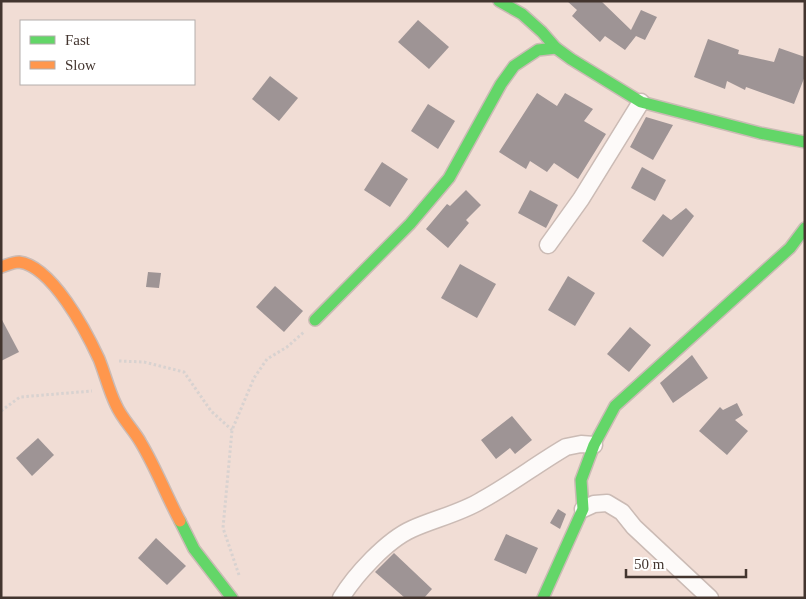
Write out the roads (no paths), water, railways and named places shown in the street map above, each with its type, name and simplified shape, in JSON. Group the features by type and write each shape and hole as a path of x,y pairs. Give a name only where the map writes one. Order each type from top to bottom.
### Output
{"street":[{"path":"499,1 522,14 556,48 571,59 640,102 760,133 805,142"},
{"path":"315,320 410,224 449,178 501,84 514,66 538,50 556,48"},
{"path":"548,245 581,199 640,102"},
{"path":"543,598 583,509 581,480 594,445 616,406 688,338 790,248 805,228"},
{"path":"1,267 17,262 30,265 45,276 76,312 99,360 116,406 148,454 163,489 194,549 232,598"},
{"path":"341,598 386,546 398,536 481,501 566,447 581,444 594,445"},
{"path":"583,509 594,504 607,503 622,512 634,527 710,598"}]}
